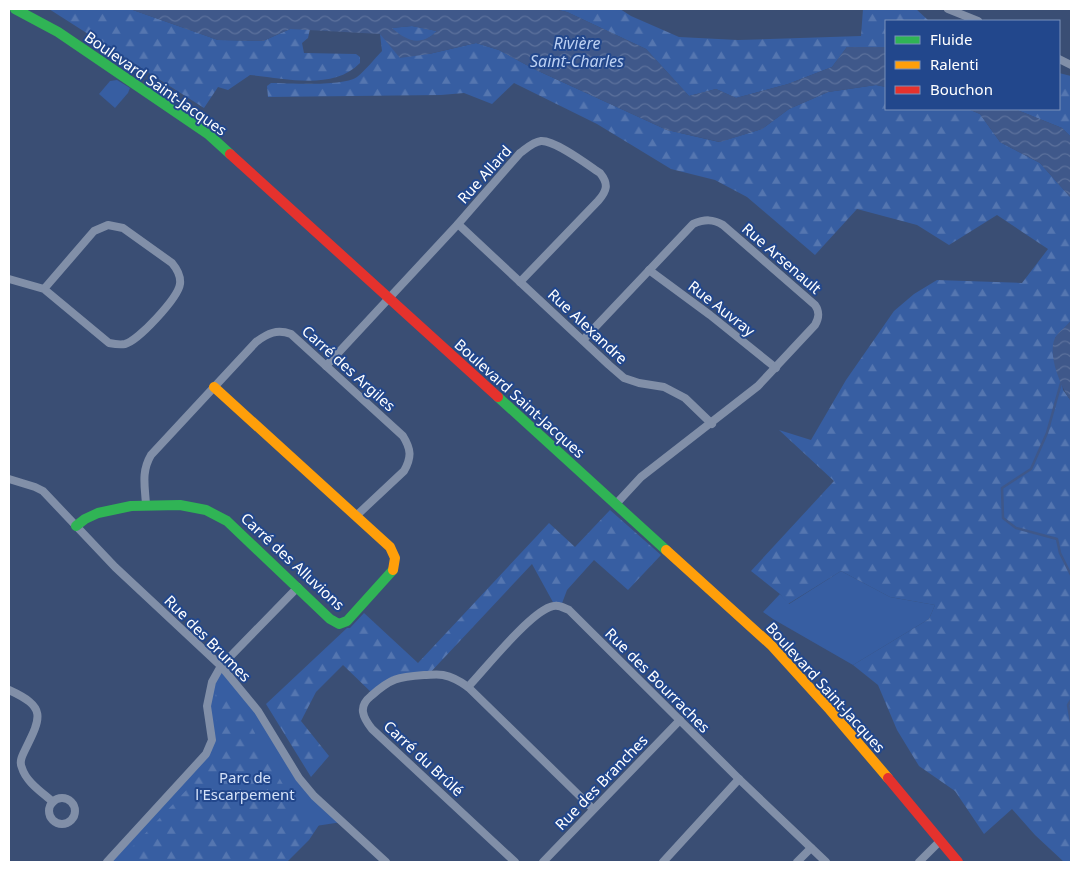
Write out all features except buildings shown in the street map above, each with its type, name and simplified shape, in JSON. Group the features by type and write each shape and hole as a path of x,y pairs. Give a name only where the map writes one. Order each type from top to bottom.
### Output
{"street":[{"name":"Boulevard Saint-Jacques","path":"15,9 58,32 208,134 771,645 830,710 958,862"},
{"path":"948,9 976,20"},
{"name":"Rue Allard","path":"326,366 458,224 520,153 531,144 543,141 553,143 600,173 605,179 605,193 520,282"},
{"name":"Rue Arsenault","path":"583,340 694,224 702,220 715,220 724,225 816,306 819,312 819,319 815,325 758,386 712,424 679,446 641,477 616,504"},
{"name":"Rue Alexandre","path":"458,224 624,378 639,383 664,387 685,398 712,424"},
{"path":"9,279 44,289 109,343 126,344 134,340 146,329 176,296 180,286 180,278 178,270 172,263 123,228 108,225 94,230 44,289"},
{"name":"Rue Auvray","path":"649,270 710,315 776,368"},
{"name":"Carré des Argiles","path":"146,505 144,471 150,455 256,342 275,331 283,331 292,334 403,436 409,445 411,454 404,471 356,516"},
{"name":"Carré des Alluvions","path":"76,526 82,520 111,509 146,505 190,506 211,512 228,521 330,619 338,624 347,621 393,570 396,560 390,547 214,387"},
{"name":"Rue des Brumes","path":"9,479 42,491 115,567 221,666 258,711 299,778 314,796 386,862"},
{"path":"107,862 206,754 212,740 207,706 212,682 221,666 298,587"},
{"name":"Rue des Bourraches","path":"468,687 528,622 548,608 562,606 569,610 738,779 826,862"},
{"name":"Carré du Brûlé","path":"515,862 372,729 366,721 363,706 385,684 395,678 442,674 456,678 468,687 593,809"},
{"path":"9,690 29,700 37,710 38,724 21,758 21,767 27,778 53,802"},
{"name":"Rue des Branches","path":"543,862 680,720"},
{"path":"663,862 738,779"},
{"path":"919,862 940,841"},
{"path":"798,862 811,848"}],"green space":[{"path":"49,9 130,9 218,40 263,41 290,29 310,29 308,38 302,43 304,53 356,54 360,57 360,63 349,72 323,80 293,80 250,75 228,90 218,87 204,108"},
{"path":"554,9 620,9 631,16 679,37 738,40 861,36 863,9 916,9 928,20 885,20 885,47 847,47 832,67 788,84 736,98 716,89 689,96 646,49 567,12"},
{"path":"412,26 437,31 425,40 414,41 408,40 391,28"},
{"path":"380,34 429,54 476,43 499,50 534,69 667,130 719,142 762,129 789,109 828,92 876,85 885,87 885,110 970,110 980,114 1000,142 1040,163 1071,198 1071,321 1055,338 1063,390 1071,401 1071,862 1064,862 1035,835 1012,809 984,834 955,791 919,766 897,730 878,685 853,665 929,619 935,605 890,597 841,571 788,604 780,594 751,571 834,481 779,430 811,440 846,380 894,311 914,294 937,280 1022,283 1048,249 997,215 949,245 917,225 857,209 815,255 747,197 715,180 671,169 597,124 514,83 492,104 464,93 441,95 268,97 267,86 271,83 303,84 350,80 357,77 367,68 382,51"},
{"path":"1060,73 1071,76 1071,137 1062,128 1017,110 1060,110"},
{"path":"117,80 130,88 115,108 99,94 110,81"},
{"path":"610,510 661,555 628,590 594,560 567,590 561,606 554,604 532,564 428,675 408,676 373,694 343,665 316,692 301,721 329,756 311,777 266,704 347,628 350,628 364,613 418,663 549,523 575,547"},
{"path":"841,571 890,597 935,605 929,619 853,665 763,612 780,594 789,604"},
{"name":"Parc de l'Escarpement","path":"221,666 247,697 293,768 342,822 225,840 202,862 107,862 185,779 212,740 207,706"},
{"name":"Parc de l'Escarpement","path":"225,686 239,704 286,790 319,825 309,840 287,862 118,862 214,761 220,743 214,702 217,689"}],"water":[{"name":"Rivière Saint-Charles","path":"130,9 554,9 567,12 646,49 689,96 716,89 736,98 788,84 832,67 847,47 885,47 885,87 876,85 828,92 789,109 762,129 720,142 667,130 534,69 499,50 476,43 429,54 400,58 380,34 290,29 263,41 218,40","holes":["412,26 437,31 419,41 408,39 392,28"]},
{"path":"970,110 1017,110 1062,128 1071,137 1071,198 1040,163 1000,142 980,114"},
{"path":"1071,321 1071,401 1056,371 1053,345 1058,334"}],"waterway":[{"path":"1061,383 1047,433 1031,469 1002,488 1003,518 1016,528 1057,539 1060,553 1071,575"},
{"path":"1071,700 1068,705 1071,722"}],"traffic: fast":[{"path":"15,9 58,32 208,134 230,154"},
{"path":"498,397 666,550"},
{"path":"76,526 98,513 131,506 180,505 206,510 227,521 330,619 339,624 347,621 393,570"}],"traffic: slow":[{"path":"214,387 390,547 395,558 393,570"},
{"path":"666,550 771,645 888,778"}],"traffic: jam":[{"path":"230,154 498,397"},
{"path":"888,778 958,862"}]}
